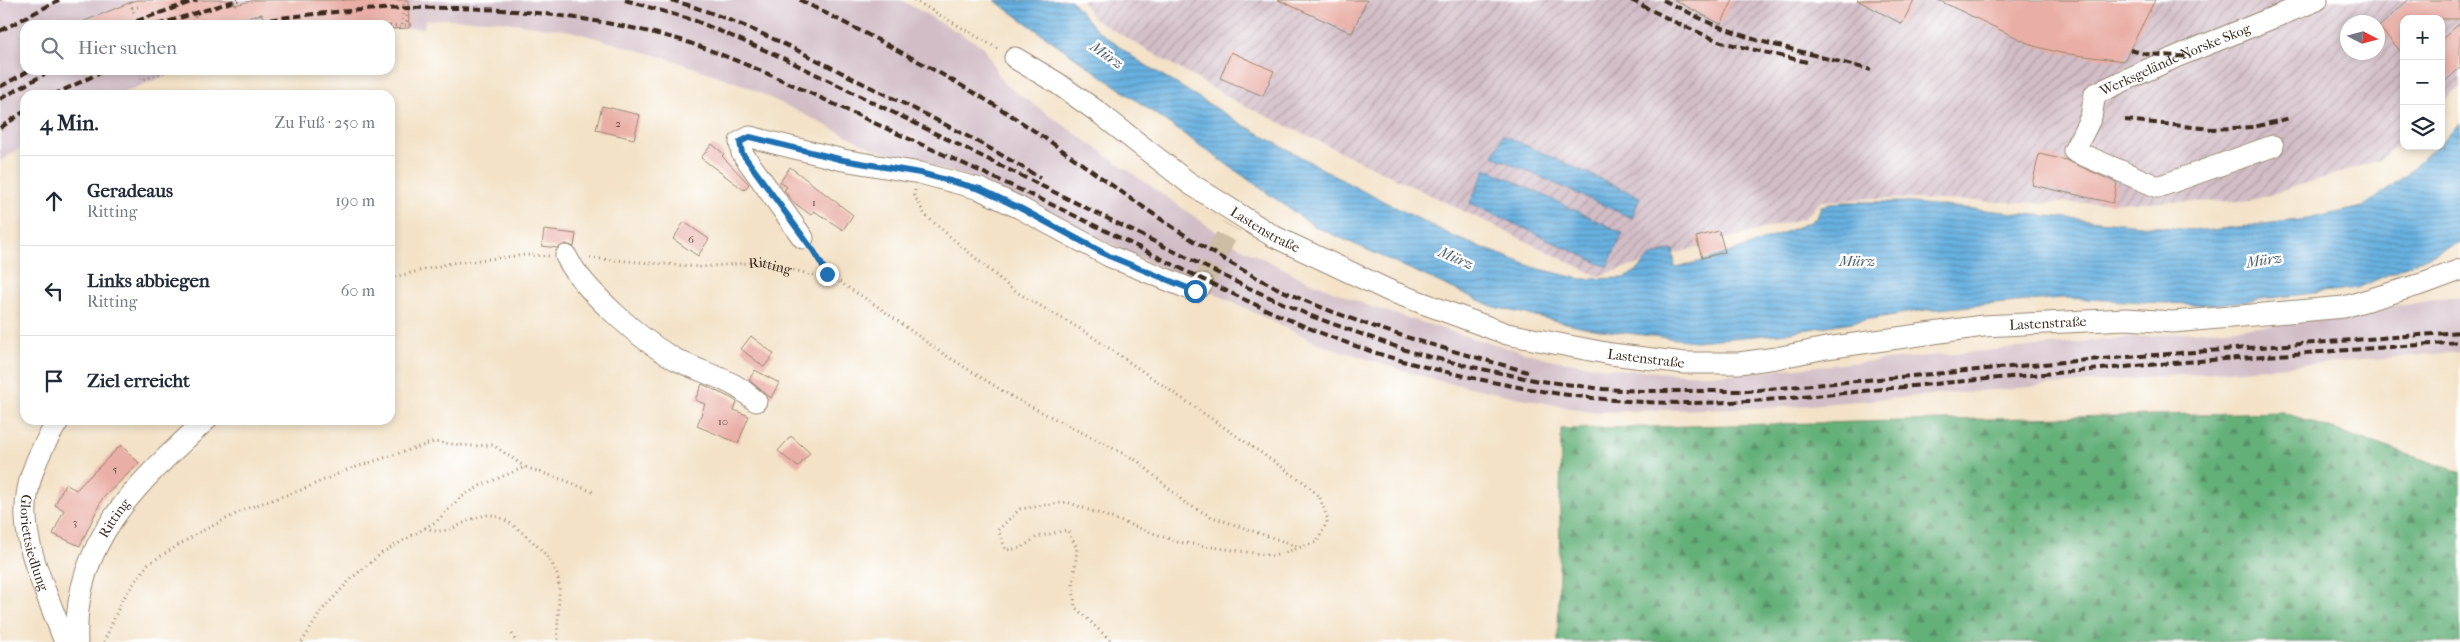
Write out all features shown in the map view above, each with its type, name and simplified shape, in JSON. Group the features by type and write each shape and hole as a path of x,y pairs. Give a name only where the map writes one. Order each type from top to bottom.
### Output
{"street":[{"name":"Werksgelände Norske Skog","path":"2273,146 2158,187 2074,151 2091,117 2095,94 2178,56 2317,0"},
{"name":"Lastenstraße","path":"1015,58 1098,112 1234,219 1390,291 1507,334 1611,354 1685,363 1739,363 1826,348 1982,326 2116,319 2174,322 2344,307 2425,283 2460,270"},
{"path":"803,238 742,153 740,142 744,139 750,137 843,160 920,173 980,189 1020,208 1109,256 1173,284 1195,291 1202,284"},
{"path":"566,256 580,276 620,319 651,344 677,360 734,385 756,401"},
{"name":"Gloriettsiedlung","path":"56,425 34,457 23,492 22,512 32,561 65,642"},
{"name":"Ritting","path":"77,642 76,622 79,599 94,549 116,512 162,462 201,425"}],"path":[{"path":"402,25 404,0"},
{"path":"914,0 1015,58"},
{"path":"130,2 135,16"},
{"path":"132,8 141,6"},
{"path":"195,16 195,20"},
{"path":"395,26 413,25 407,23 407,16"},
{"path":"141,75 142,80 156,75"},
{"path":"920,173 914,195 925,215 1013,290 1084,331 1305,483 1320,498 1328,520 1316,542 1274,556 1178,542 1067,502 1020,509 998,530 1006,550 1021,548 1037,537 1067,530 1077,548 1073,587 1075,607 1112,642"},
{"path":"803,238 827,274 877,306 939,351 1014,398 1138,461 1185,503 1212,517 1301,547"},
{"name":"Ritting","path":"395,277 452,263 525,255 566,256 700,267 761,262 813,276 821,277 827,274"},
{"path":"104,642 122,600 148,564 198,533 248,508 301,490 347,470 434,442 472,446 493,445 525,467 593,492"},
{"path":"302,642 322,610 353,577 382,553 437,521 460,498 480,486 525,467"},
{"path":"425,528 440,531 469,520 491,515 503,519 535,543 549,557 560,578 558,642"},
{"path":"512,634 516,642"}],"shaded area":[{"path":"0,0 901,0 984,47 1003,83 1234,244 1304,279 1369,306 1472,338 1554,360 1607,368 1684,374 1731,374 2293,323 2460,296 2460,352 1786,407 1588,412 1431,379 1322,345 975,179 876,150 744,85 669,59 571,31 491,20 425,20 424,28 395,29 395,20 20,20 20,75 167,75 130,90 20,90 20,148 0,161"},
{"path":"1081,0 2460,0 2460,87 2445,100 2445,15 2400,15 2400,142 2380,160 2250,201 2043,203 1875,198 1821,201 1804,218 1721,240 1718,231 1696,237 1698,247 1598,276 1235,101 1094,19"}],"green space":[{"path":"2282,412 2460,472 2460,642 1558,642 1561,429"}],"water":[{"name":"Mürz","path":"994,0 1071,0 1096,29 1136,59 1240,123 1355,187 1457,238 1536,268 1581,279 1625,278 1639,269 1649,257 1673,249 1675,268 1710,259 1810,222 1817,217 1821,206 1841,202 1902,202 2203,231 2307,219 2363,207 2406,175 2432,150 2445,150 2445,138 2460,124 2460,242 2358,288 2210,305 2063,298 1925,310 1779,334 1695,341 1593,329 1494,307 1314,226"},
{"path":"1503,135 1640,197 1632,218 1493,156"},
{"path":"1486,168 1623,233 1607,267 1470,203"}],"building":[{"path":"136,0 234,0 235,5 255,0 408,0 409,28 395,29 395,20 263,20 262,14 239,20 87,20"},
{"path":"1278,0 1367,0 1352,33"},
{"path":"1674,0 1733,0 1721,24"},
{"path":"1857,0 1914,0 1902,24"},
{"path":"1938,0 2155,0 2124,61 2061,53 2034,46"},
{"path":"2408,0 2460,0 2460,19 2445,19 2445,15 2400,15 2400,51 2385,34 2385,21"},
{"path":"2460,23 2460,68 2445,81 2445,60 2445,36"},
{"path":"1231,52 1274,71 1263,96 1220,78"},
{"path":"602,106 640,115 634,139 596,130"},
{"path":"712,144 724,154 722,156 749,184 744,190 701,158"},
{"path":"2039,154 2066,160 2117,183 2113,203 2032,185"},
{"path":"790,167 853,215 843,230 814,211 811,215 793,202 784,190 787,187 780,182"},
{"path":"684,222 709,239 698,256 673,239"},
{"path":"544,230 576,234 574,247 566,244 557,248 542,246"},
{"path":"1719,231 1725,252 1702,258 1696,237"},
{"path":"751,336 774,354 764,367 741,349"},
{"path":"755,370 779,383 771,398 749,380"},
{"path":"702,384 733,399 737,402 734,410 749,416 738,443 697,426 705,404 695,400"},
{"path":"791,436 810,453 798,467 778,451"},
{"path":"121,445 139,463 102,499 80,546 53,534 64,510 55,505 65,484 76,490"}],"tunnel":[{"path":"1202,284 1231,226"}],"railway":[{"path":"21,20 59,0"},
{"path":"139,20 197,0"},
{"path":"173,20 238,0"},
{"path":"625,0 696,21 781,57 1238,283 1311,316 1411,352 1534,380 1603,389 1747,391 2075,361 2460,332"},
{"path":"671,0 721,17 795,49 954,129 1040,178"},
{"path":"800,0 970,90 1024,124 1211,252 1277,288 1307,302 1369,325 1528,372"},
{"path":"1631,0 1721,42 1807,62"},
{"path":"1663,0 1712,24 1756,40 1871,70"},
{"path":"269,20 346,11 459,8 571,17 627,27 681,40 758,69 1028,193 1231,293 1310,329 1392,358 1434,369 1506,385 1555,393 1660,403 1755,401 2136,366 2460,342"},
{"path":"0,31 20,20"},
{"path":"2130,50 2146,54 2191,57"},
{"path":"0,87 21,75"},
{"path":"0,99 43,75"},
{"path":"64,90 95,75"},
{"path":"0,128 20,114"},
{"path":"2125,120 2212,129 2254,127 2290,118"}],"route":[{"path":"827,274 815,253 742,153 740,142 744,139 750,137 843,160 920,173 980,189 1020,208 1109,256 1173,284 1195,291"}]}
